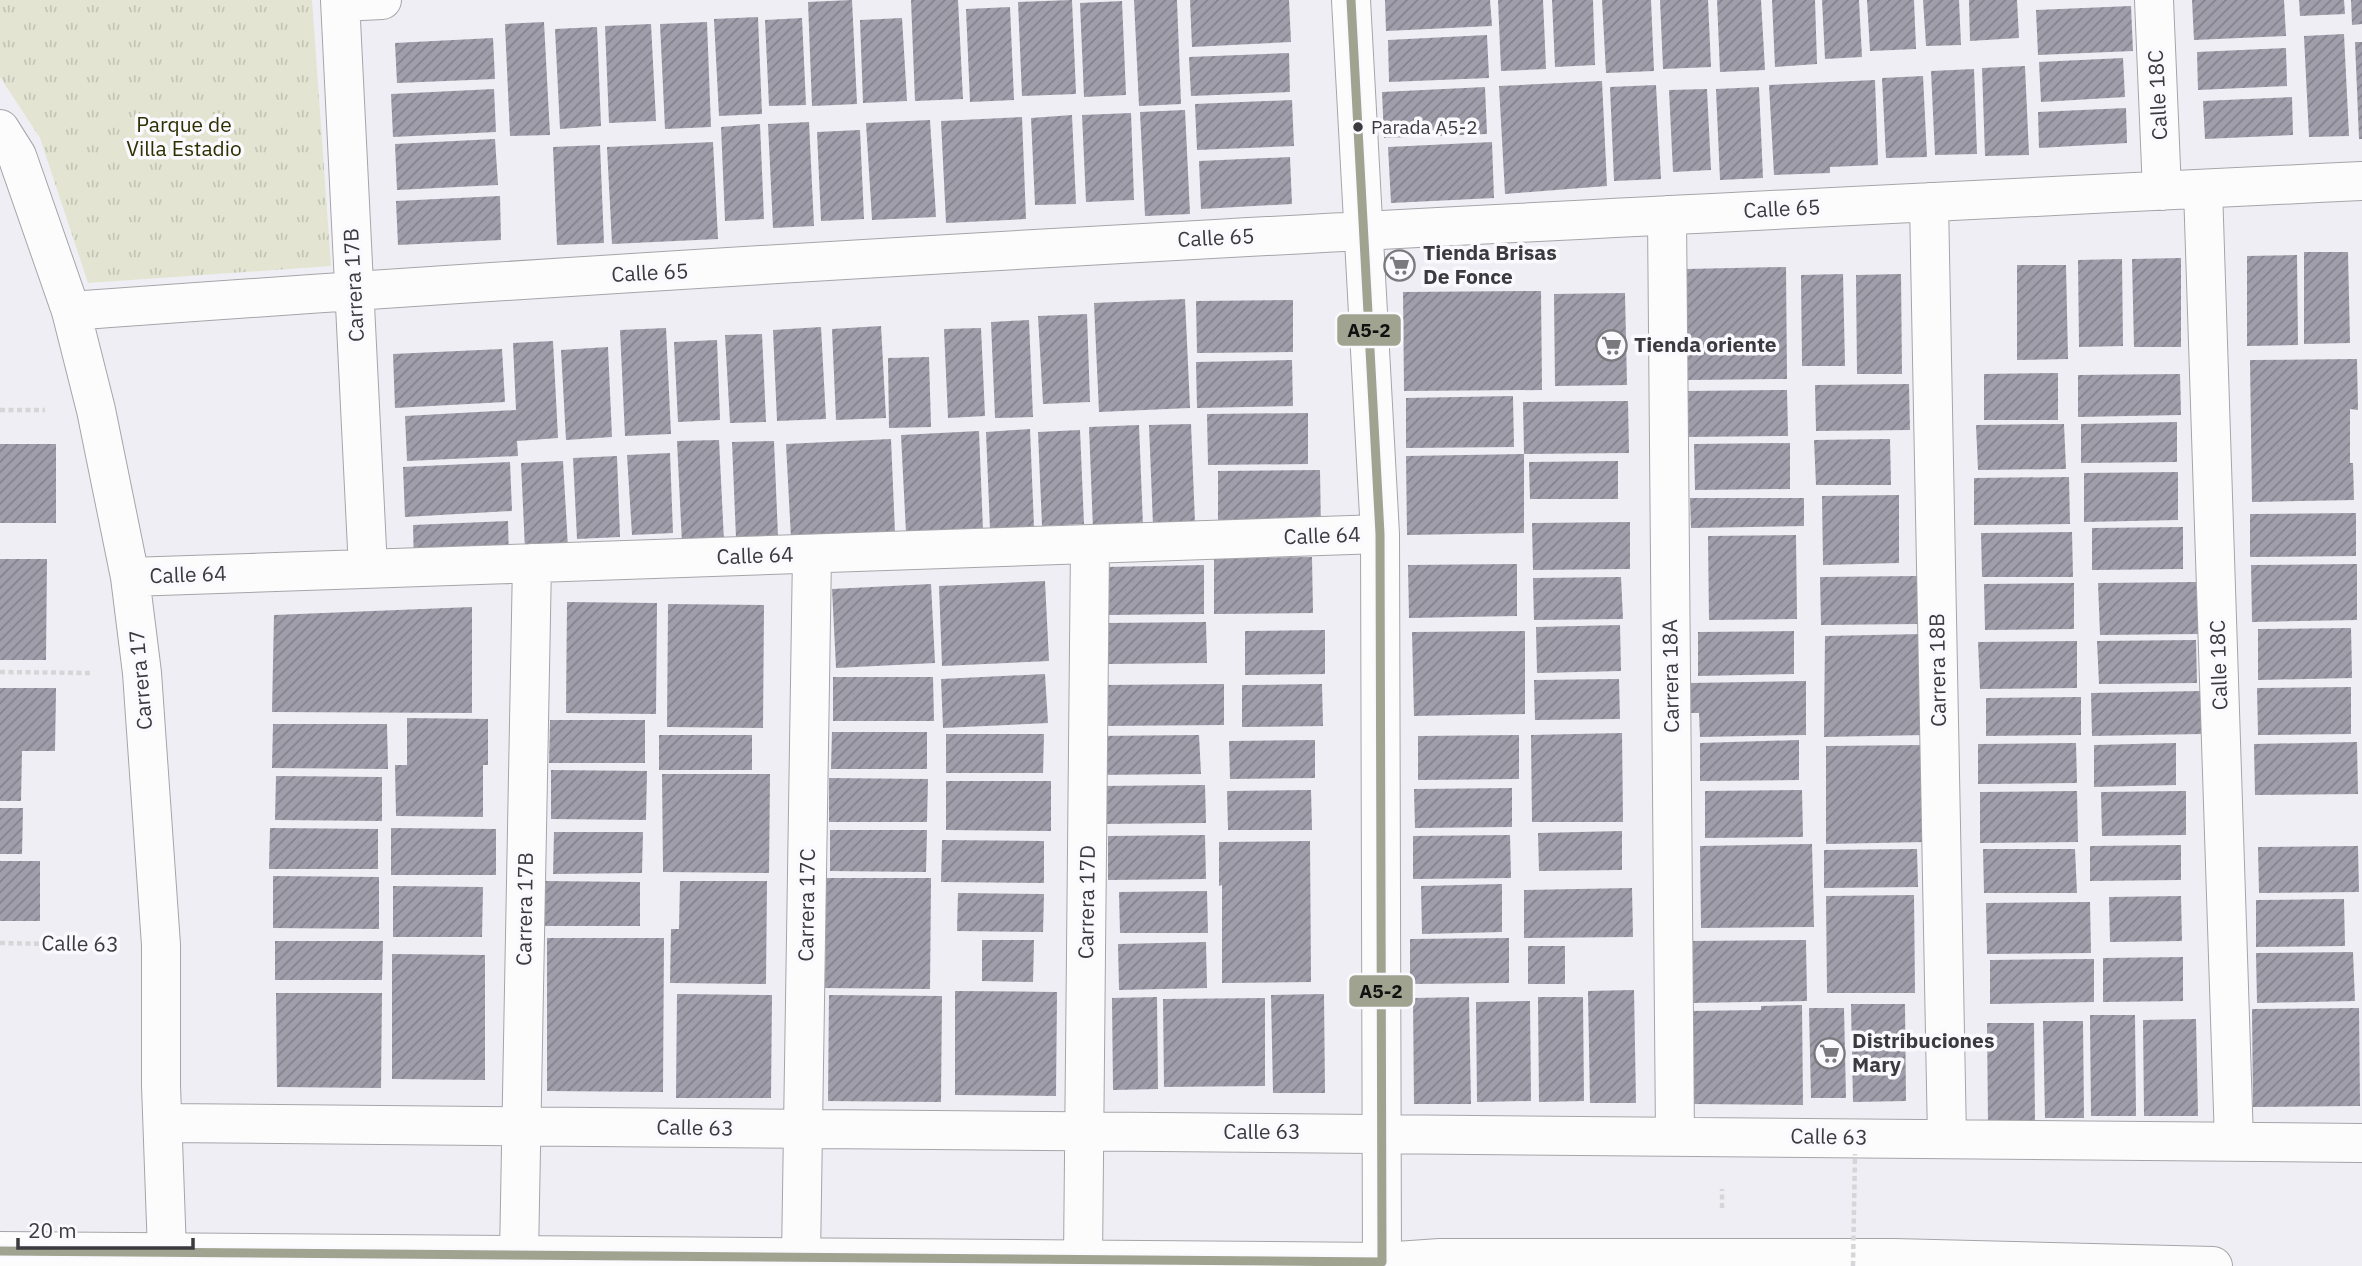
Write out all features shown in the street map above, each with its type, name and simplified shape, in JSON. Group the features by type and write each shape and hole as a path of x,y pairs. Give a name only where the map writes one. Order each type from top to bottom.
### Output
{"street":[{"path":"340,1 382,0"},
{"path":"1351,0 1380,534 1382,1264"},
{"name":"Calle 18C","path":"2154,0 2162,191"},
{"name":"Carrera 17B","path":"340,1 368,569"},
{"name":"Carrera 17","path":"0,128 17,156 71,311 96,410 130,577 142,673 161,945 167,1252"},
{"name":"Calle 65","path":"71,311 354,290 1363,230 2362,181"},
{"name":"Calle 18C","path":"2203,189 2234,1141"},
{"name":"Carrera 18B","path":"1929,202 1947,1138"},
{"name":"Carrera 18A","path":"1667,215 1675,1136"},
{"name":"Calle 64","path":"130,577 1380,534"},
{"name":"Carrera 17D","path":"1083,1260 1090,544"},
{"name":"Carrera 17C","path":"801,1257 811,554"},
{"name":"Carrera 17B","path":"519,1255 532,563"},
{"name":"Calle 63","path":"163,1123 2362,1143"},
{"path":"0,1251 1382,1264 1440,1258 1894,1258 2213,1266"}],"path":[{"path":"0,672 142,673"},
{"name":"Calle 63","path":"0,943 161,945"},
{"path":"1853,1266 1855,1154"}],"green space":[{"name":"Parque de Villa Estadio","path":"0,0 312,0 331,266 88,283 40,138 0,77"}],"building":[{"path":"852,0 857,104 812,106 808,2"},
{"path":"911,0 958,0 963,99 915,101"},
{"path":"1072,0 1076,94 1022,96 1018,2"},
{"path":"1134,0 1177,0 1181,104 1139,106"},
{"path":"1190,0 1289,0 1291,42 1192,47"},
{"path":"1385,0 1490,0 1492,26 1386,31"},
{"path":"1498,0 1543,0 1546,69 1501,71"},
{"path":"1552,0 1593,0 1595,65 1555,67"},
{"path":"1602,0 1651,0 1654,71 1606,73"},
{"path":"1660,0 1708,0 1711,67 1663,69"},
{"path":"1717,0 1761,0 1765,70 1720,72"},
{"path":"1772,0 1815,0 1817,64 1775,67"},
{"path":"1822,0 1859,0 1862,57 1825,59"},
{"path":"1867,0 1914,0 1916,49 1870,51"},
{"path":"1923,0 1959,0 1961,45 1926,46"},
{"path":"1969,0 2017,0 2019,38 1970,41"},
{"path":"2192,0 2284,0 2286,36 2194,40"},
{"path":"2299,0 2344,0 2345,14 2300,16"},
{"path":"2351,0 2362,0 2362,24 2352,25"},
{"path":"1122,1 1126,95 1084,97 1080,3"},
{"path":"2131,6 2133,51 2038,55 2036,10"},
{"path":"1010,7 1014,100 970,102 966,9"},
{"path":"758,17 762,114 719,116 714,19"},
{"path":"802,18 806,105 769,106 765,20"},
{"path":"902,18 907,101 863,103 860,20"},
{"path":"544,22 550,135 510,136 505,24"},
{"path":"707,22 711,127 665,129 660,24"},
{"path":"651,24 656,121 609,123 605,26"},
{"path":"597,27 601,126 560,129 555,29"},
{"path":"2344,34 2349,136 2309,137 2304,36"},
{"path":"1487,35 1489,78 1389,82 1388,40"},
{"path":"493,38 495,79 397,83 395,43"},
{"path":"2355,42 2362,42 2362,139 2359,139"},
{"path":"2286,48 2287,86 2198,90 2197,52"},
{"path":"1289,53 1290,92 1191,96 1189,57"},
{"path":"2123,58 2125,97 2041,102 2039,62"},
{"path":"2025,66 2029,155 1985,156 1982,68"},
{"path":"1974,69 1977,154 1935,155 1931,71"},
{"path":"1923,76 1927,157 1886,158 1882,78"},
{"path":"1875,80 1878,165 1830,167 1830,173 1774,175 1769,85"},
{"path":"1602,81 1607,186 1505,194 1499,86"},
{"path":"1656,85 1661,179 1614,181 1610,87"},
{"path":"1485,87 1487,134 1384,138 1382,92"},
{"path":"1759,87 1763,178 1720,180 1716,89"},
{"path":"494,89 496,132 393,137 391,94"},
{"path":"1707,89 1711,170 1673,172 1669,90"},
{"path":"2292,97 2293,135 2205,139 2203,101"},
{"path":"1292,100 1294,146 1197,150 1195,104"},
{"path":"2126,108 2127,143 2039,148 2038,112"},
{"path":"1185,110 1190,214 1145,216 1140,112"},
{"path":"1131,113 1134,200 1086,202 1082,115"},
{"path":"1072,115 1076,204 1035,205 1031,118"},
{"path":"1022,117 1026,219 946,223 941,121"},
{"path":"930,120 936,217 872,220 866,123"},
{"path":"809,122 814,226 773,228 768,124"},
{"path":"760,124 764,219 725,221 721,127"},
{"path":"860,130 864,219 821,221 817,132"},
{"path":"495,139 498,185 397,190 395,144"},
{"path":"713,142 718,239 612,244 607,147"},
{"path":"1492,142 1494,198 1391,203 1388,147"},
{"path":"600,145 604,243 557,245 553,147"},
{"path":"1290,157 1292,204 1201,209 1199,161"},
{"path":"500,196 501,240 398,245 396,201"},
{"path":"2304,252 2348,252 2350,343 2304,344"},
{"path":"2297,255 2298,345 2247,346 2247,256"},
{"path":"2181,258 2181,347 2134,347 2132,259"},
{"path":"2122,259 2123,346 2079,347 2078,260"},
{"path":"2017,265 2066,265 2068,359 2017,360"},
{"path":"1786,267 1787,379 1688,380 1686,269"},
{"path":"1843,274 1845,366 1802,366 1801,275"},
{"path":"1901,274 1902,374 1857,374 1856,275"},
{"path":"1541,291 1542,390 1404,391 1403,292"},
{"path":"1625,293 1627,385 1555,386 1554,294"},
{"path":"1185,299 1190,408 1099,412 1094,303"},
{"path":"1293,300 1293,352 1197,353 1196,301"},
{"path":"1087,314 1090,402 1043,404 1038,316"},
{"path":"1029,320 1033,417 995,418 991,322"},
{"path":"881,326 886,418 836,420 832,329"},
{"path":"821,327 826,419 777,421 773,330"},
{"path":"666,328 671,434 625,436 620,330"},
{"path":"981,328 985,416 948,418 944,329"},
{"path":"762,334 766,422 730,423 725,335"},
{"path":"717,340 720,420 678,422 674,342"},
{"path":"553,341 558,438 517,441 518,456 407,461 405,416 516,410 513,343"},
{"path":"608,347 612,437 566,440 561,350"},
{"path":"502,349 505,402 395,408 393,354"},
{"path":"929,357 931,427 889,428 888,358"},
{"path":"2357,359 2358,410 2350,409 2350,463 2353,463 2354,500 2252,502 2250,360"},
{"path":"1292,360 1293,406 1197,408 1196,362"},
{"path":"2058,373 2058,420 1984,420 1984,374"},
{"path":"2180,374 2181,415 2078,417 2078,375"},
{"path":"1909,384 1910,430 1816,431 1815,385"},
{"path":"1787,390 1788,436 1687,437 1687,391"},
{"path":"1513,396 1514,447 1406,448 1406,398"},
{"path":"1628,401 1629,453 1524,454 1523,402"},
{"path":"1308,413 1308,464 1208,465 1207,414"},
{"path":"2177,422 2177,462 2081,463 2081,424"},
{"path":"1191,424 1195,523 1153,525 1149,425"},
{"path":"2064,424 2066,469 1978,470 1976,425"},
{"path":"1139,425 1143,526 1093,529 1089,427"},
{"path":"1030,429 1034,527 990,529 986,432"},
{"path":"1080,430 1084,524 1042,526 1038,432"},
{"path":"979,431 983,530 906,533 901,435"},
{"path":"891,439 895,533 791,538 786,444"},
{"path":"1890,439 1891,485 1816,485 1814,440"},
{"path":"719,440 724,541 682,543 677,441"},
{"path":"774,441 778,536 736,538 732,442"},
{"path":"1790,443 1790,489 1695,490 1694,444"},
{"path":"0,444 56,444 56,523 0,523"},
{"path":"670,453 673,533 632,535 627,455"},
{"path":"1524,454 1524,533 1407,535 1406,456"},
{"path":"617,456 620,537 577,539 573,458"},
{"path":"563,461 568,548 525,550 521,463"},
{"path":"1618,461 1618,499 1530,499 1529,462"},
{"path":"510,462 512,511 405,517 403,467"},
{"path":"1320,470 1321,532 1218,534 1218,471"},
{"path":"2178,472 2178,520 2084,522 2084,473"},
{"path":"2069,477 2070,524 1974,525 1974,478"},
{"path":"1899,495 1899,563 1823,565 1822,496"},
{"path":"1690,498 1804,498 1804,526 1691,528"},
{"path":"2356,513 2356,556 2250,557 2250,514"},
{"path":"508,521 509,561 414,565 413,525"},
{"path":"1630,522 1630,569 1533,570 1532,523"},
{"path":"2183,527 2183,569 2092,570 2092,528"},
{"path":"2072,532 2073,577 1982,577 1981,533"},
{"path":"1796,535 1797,619 1709,620 1708,536"},
{"path":"1312,557 1313,613 1214,614 1214,558"},
{"path":"0,559 47,559 46,660 0,660"},
{"path":"1517,564 1517,616 1409,618 1408,565"},
{"path":"2357,564 2357,620 2252,622 2251,565"},
{"path":"1204,565 1204,614 1107,615 1106,567"},
{"path":"1918,576 1918,624 1821,625 1820,577"},
{"path":"1621,577 1623,619 1534,620 1533,578"},
{"path":"1045,581 1049,661 942,666 939,586"},
{"path":"2198,582 2198,634 2100,635 2098,583"},
{"path":"2074,583 2074,629 1985,630 1984,584"},
{"path":"931,584 935,663 836,668 832,589"},
{"path":"567,602 657,603 656,714 566,713"},
{"path":"668,604 764,605 763,728 667,727"},
{"path":"472,607 472,713 272,712 274,615"},
{"path":"1206,622 1207,663 1107,664 1106,623"},
{"path":"1620,625 1621,671 1537,673 1536,627"},
{"path":"2351,628 2352,678 2258,680 2258,629"},
{"path":"1325,630 1325,674 1245,675 1245,631"},
{"path":"1525,631 1525,714 1414,716 1412,632"},
{"path":"1794,631 1794,674 1698,676 1698,632"},
{"path":"1923,634 1925,735 1824,737 1825,636"},
{"path":"2196,640 2197,683 2099,684 2097,641"},
{"path":"2077,641 2077,688 1980,689 1978,642"},
{"path":"1045,674 1048,723 943,728 941,679"},
{"path":"833,677 933,677 934,721 833,721"},
{"path":"1619,679 1620,719 1535,720 1534,680"},
{"path":"1806,681 1806,735 1700,737 1699,713 1690,713 1689,683"},
{"path":"1224,684 1224,725 1101,726 1101,685"},
{"path":"1322,684 1323,726 1242,727 1242,685"},
{"path":"2351,687 2351,734 2258,735 2257,688"},
{"path":"0,688 56,688 55,751 22,751 21,801 0,801"},
{"path":"2201,691 2201,734 2092,736 2091,693"},
{"path":"2081,697 2081,735 1986,736 1986,698"},
{"path":"407,718 488,719 488,765 483,765 483,817 396,816 395,765 407,765"},
{"path":"550,720 645,720 645,763 549,763"},
{"path":"273,724 387,724 388,769 272,768"},
{"path":"832,732 927,732 927,769 831,769"},
{"path":"1622,733 1623,822 1532,822 1531,735"},
{"path":"946,734 1044,734 1043,773 946,773"},
{"path":"659,735 752,735 752,770 659,770"},
{"path":"1199,735 1201,774 1095,775 1095,736"},
{"path":"1519,735 1519,779 1418,780 1418,736"},
{"path":"1315,740 1315,778 1230,779 1229,741"},
{"path":"1799,740 1799,780 1700,781 1700,743"},
{"path":"2357,742 2358,794 2255,795 2254,744"},
{"path":"2076,743 2077,783 1978,784 1978,744"},
{"path":"2176,743 2176,785 2094,787 2094,745"},
{"path":"1923,745 1926,842 1826,844 1826,746"},
{"path":"551,770 647,771 646,820 551,819"},
{"path":"662,774 770,774 769,873 663,872"},
{"path":"276,776 382,777 382,821 275,820"},
{"path":"829,778 928,779 927,822 829,822"},
{"path":"946,781 1051,781 1051,831 946,830"},
{"path":"1205,785 1206,823 1098,824 1098,786"},
{"path":"1512,788 1512,827 1415,828 1414,789"},
{"path":"1311,790 1312,830 1228,830 1227,791"},
{"path":"1802,790 1803,837 1705,838 1705,791"},
{"path":"2077,791 2078,842 1980,843 1980,792"},
{"path":"2186,791 2186,835 2102,836 2101,792"},
{"path":"0,808 23,808 22,854 0,854"},
{"path":"270,828 378,829 378,869 269,869"},
{"path":"391,828 496,829 496,875 391,875"},
{"path":"830,830 927,830 926,872 830,871"},
{"path":"1622,831 1622,870 1539,871 1538,833"},
{"path":"554,832 643,832 642,873 553,874"},
{"path":"1205,835 1206,879 1108,880 1108,836"},
{"path":"1510,835 1511,878 1413,879 1413,836"},
{"path":"942,840 1044,841 1044,883 941,882"},
{"path":"1310,841 1311,982 1222,983 1219,842"},
{"path":"1812,844 1814,927 1701,928 1700,846"},
{"path":"2181,845 2181,880 2090,881 2090,846"},
{"path":"2358,846 2359,892 2259,893 2258,847"},
{"path":"1917,849 1918,887 1824,888 1824,850"},
{"path":"1983,849 2075,849 2077,893 1984,893"},
{"path":"0,861 40,861 40,921 0,921"},
{"path":"273,876 379,877 379,929 273,928"},
{"path":"826,878 931,878 930,989 825,988"},
{"path":"542,881 640,882 640,926 542,926"},
{"path":"680,881 767,881 766,984 670,983 671,929 679,929"},
{"path":"1502,884 1502,932 1422,934 1421,886"},
{"path":"393,886 483,887 482,937 393,937"},
{"path":"1632,888 1633,937 1524,938 1524,890"},
{"path":"1207,891 1208,933 1120,933 1119,892"},
{"path":"958,893 1044,894 1043,932 957,931"},
{"path":"1914,895 1915,993 1827,993 1826,896"},
{"path":"2181,896 2182,941 2110,942 2109,897"},
{"path":"2344,899 2345,946 2256,947 2256,900"},
{"path":"2090,902 2091,953 1987,954 1986,903"},
{"path":"547,938 664,938 663,1092 547,1091"},
{"path":"1509,938 1509,983 1410,984 1410,939"},
{"path":"982,940 1034,940 1033,982 982,981"},
{"path":"1806,940 1807,1001 1689,1003 1689,941"},
{"path":"275,941 383,941 382,980 275,980"},
{"path":"1206,942 1207,988 1119,990 1118,944"},
{"path":"1528,946 1565,946 1565,984 1528,984"},
{"path":"2353,952 2355,1001 2257,1003 2256,953"},
{"path":"392,954 485,955 485,1080 392,1079"},
{"path":"2183,957 2183,1001 2103,1002 2103,958"},
{"path":"2094,959 2094,1002 1990,1004 1990,960"},
{"path":"1634,990 1636,1103 1590,1103 1588,991"},
{"path":"955,991 1057,992 1056,1096 955,1095"},
{"path":"276,993 382,993 381,1088 277,1087"},
{"path":"677,994 772,995 771,1098 676,1098"},
{"path":"1324,994 1325,1093 1273,1093 1271,995"},
{"path":"829,995 942,996 941,1102 828,1101"},
{"path":"1157,997 1158,1089 1113,1090 1112,998"},
{"path":"1469,997 1471,1104 1414,1104 1413,998"},
{"path":"1538,997 1583,997 1584,1101 1539,1102"},
{"path":"1265,998 1265,1086 1164,1087 1163,999"},
{"path":"1530,1001 1531,1101 1477,1102 1476,1002"},
{"path":"1851,1004 1905,1004 1906,1101 1853,1102"},
{"path":"1802,1005 1803,1105 1693,1104 1691,1011 1761,1010 1761,1006"},
{"path":"1809,1008 1844,1008 1846,1098 1811,1098"},
{"path":"2359,1008 2360,1106 2253,1107 2252,1009"},
{"path":"2090,1015 2135,1015 2136,1116 2091,1116"},
{"path":"2196,1019 2198,1116 2144,1116 2143,1020"},
{"path":"2043,1021 2083,1021 2084,1118 2045,1118"},
{"path":"1987,1023 2034,1023 2035,1123 1988,1124"}],"transit line":[{"name":"A5-2","path":"0,1251 1382,1262 1380,534 1351,0"}],"place":[{"name":"Parada A5-2","path":"1358,127"},
{"name":"Tienda Brisas De Fonce","path":"1400,265"},
{"name":"Tienda oriente","path":"1611,345"},
{"name":"Distribuciones Mary","path":"1829,1053"}]}
